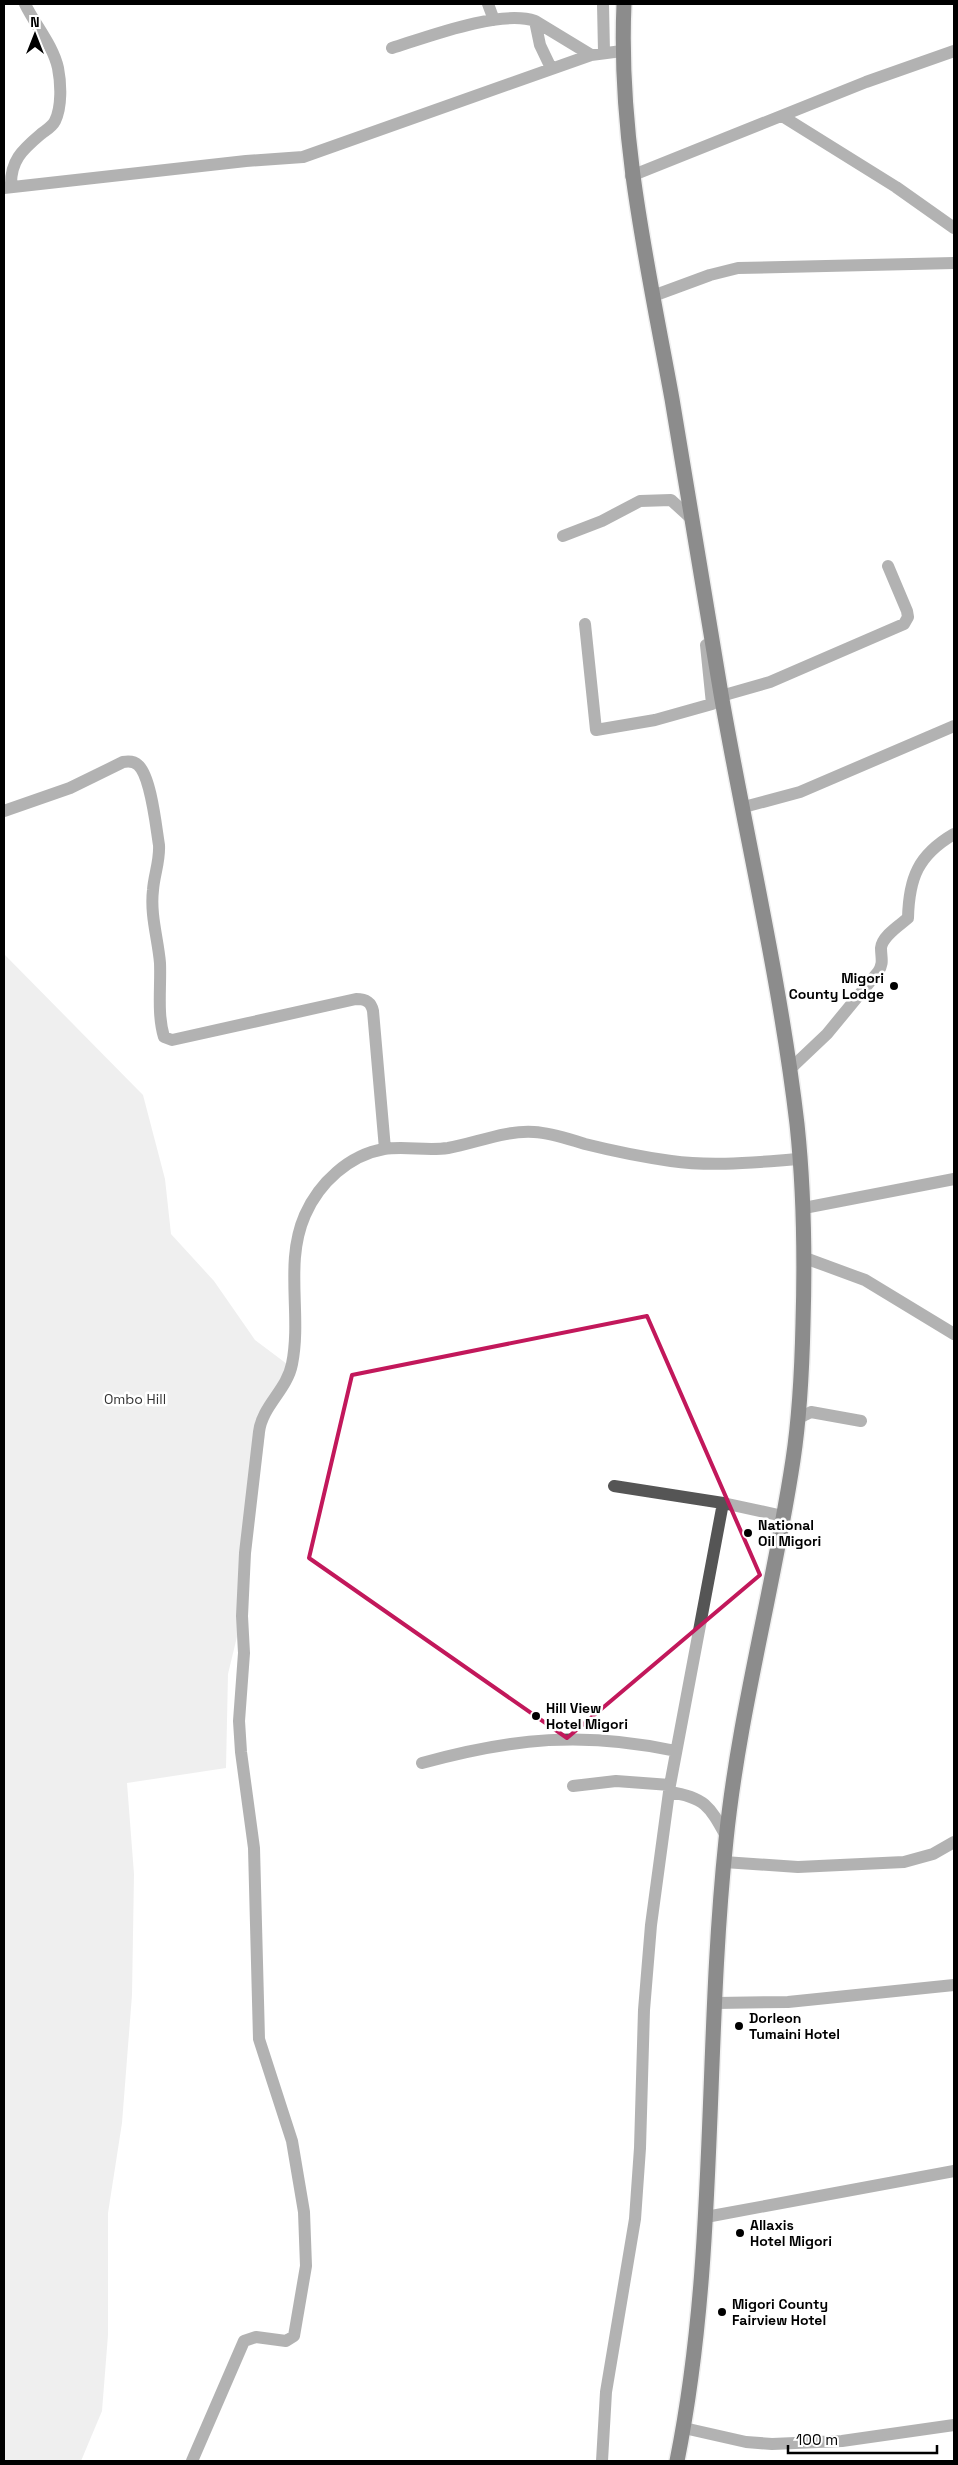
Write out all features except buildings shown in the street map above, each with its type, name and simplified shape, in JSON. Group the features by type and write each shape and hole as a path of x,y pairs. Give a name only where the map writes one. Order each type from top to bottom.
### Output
{"highway":[{"path":"624,4 622,52 624,104 631,176 693,518 722,696 744,807 789,1070 804,1208 805,1258 799,1418 784,1516 751,1673 726,1836 717,1947 706,2217 698,2329 684,2428 677,2461"}],"street":[{"path":"25,4 52,51 58,66 58,109 52,126 34,140 14,163 7,188 315,154 551,68 604,52 622,52"},
{"path":"488,4 494,20"},
{"path":"603,4 604,52"},
{"path":"392,48 494,20 521,17 535,21 591,55"},
{"path":"535,21 540,44 551,68"},
{"path":"631,176 897,70 954,52"},
{"path":"782,116 896,187 954,228"},
{"path":"653,296 710,275 738,268 954,263"},
{"path":"562,536 602,521 640,501 671,500 693,518 712,704 655,720 596,730 585,624"},
{"path":"722,696 770,682 904,624 908,617 907,611 888,566"},
{"path":"744,807 800,792 954,726"},
{"path":"4,811 70,788 123,762 133,762 139,766 147,784 159,845 152,905 160,962 161,1016 164,1036 172,1040 356,999 366,1000 373,1011 385,1149"},
{"path":"789,1070 827,1034 878,972 882,965 881,949 884,941 908,918 909,892 915,872 935,848 954,834"},
{"path":"192,2461 244,2341 256,2337 291,2340 296,2331 306,2266 302,2198 288,2127 259,2038 254,1848 241,1752 239,1721 244,1653 242,1609 245,1553 260,1423 288,1376 294,1351 294,1260 298,1231 313,1198 326,1181 356,1159 385,1149 446,1148 532,1132 672,1161 735,1164 800,1159"},
{"path":"804,1208 954,1179"},
{"path":"805,1258 864,1280 954,1334"},
{"path":"799,1418 811,1412 861,1421"},
{"path":"614,1486 723,1503 784,1516"},
{"path":"602,2461 606,2392 635,2219 640,2148 644,2010 650,1925 676,1751 723,1503"},
{"path":"422,1763 497,1745 555,1739 616,1740 676,1751"},
{"path":"573,1786 616,1781 670,1788 705,1803 711,1809 726,1836"},
{"path":"724,1862 798,1867 904,1862 933,1854 954,1842"},
{"path":"716,2003 795,2002 954,1985"},
{"path":"706,2217 954,2171"},
{"path":"684,2428 746,2442 772,2444 842,2441 954,2425"}],"highlighted area":[{"path":"647,1316 760,1575 567,1738 309,1558 352,1375"}],"green space":[{"name":"Ombo Hill","path":"4,954 143,1095 165,1179 171,1234 214,1281 255,1340 291,1367 268,1408 242,1616 228,1674 226,1768 127,1783 134,1874 132,1995 122,2123 108,2213 108,2335 102,2411 81,2461 4,2461"}],"place":[{"name":"Migori County Lodge","path":"894,986"},
{"name":"National Oil Migori","path":"748,1533"},
{"name":"Hill View Hotel Migori","path":"536,1716"},
{"name":"Dorleon Tumaini Hotel","path":"739,2026"},
{"name":"Allaxis Hotel Migori","path":"740,2233"},
{"name":"Migori County Fairview Hotel","path":"722,2312"}]}
